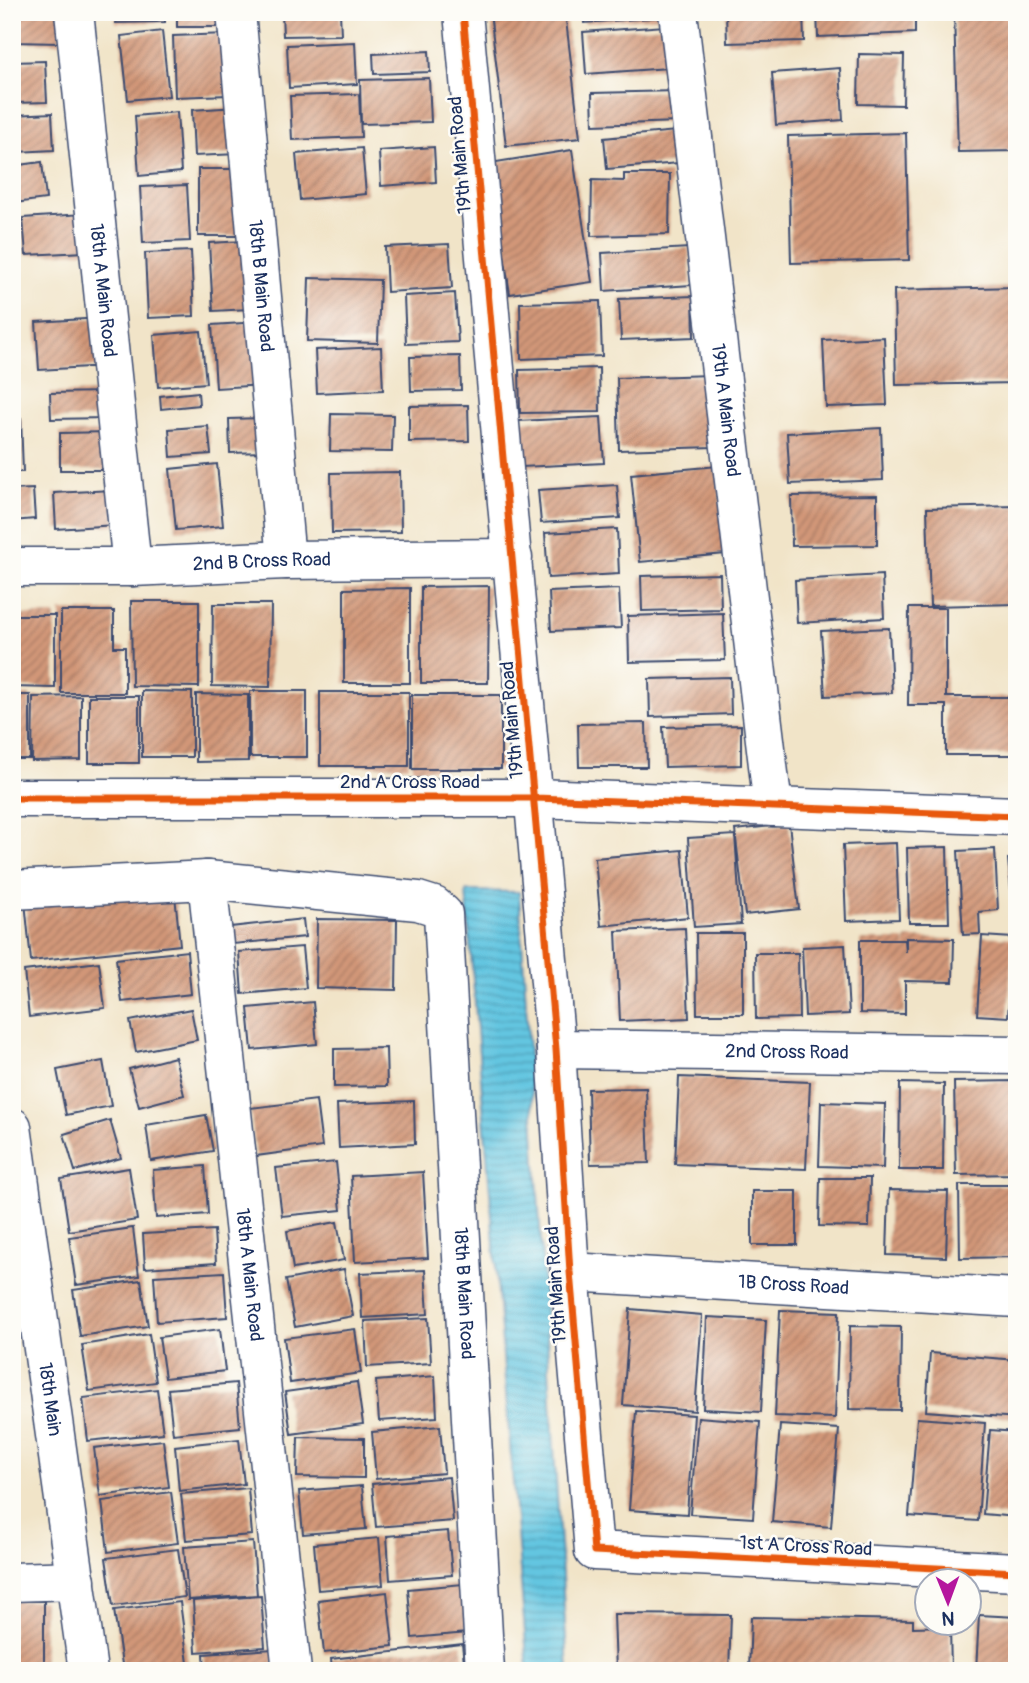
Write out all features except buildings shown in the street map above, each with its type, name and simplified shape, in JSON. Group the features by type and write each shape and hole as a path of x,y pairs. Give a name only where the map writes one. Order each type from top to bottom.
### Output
{"street":[{"name":"18th A Main Road","path":"74,12 132,567"},
{"name":"18th B Main Road","path":"236,12 286,560"},
{"name":"19th Main Road","path":"463,12 535,798 556,1049 570,1272 594,1551"},
{"name":"19th A Main Road","path":"678,12 773,807"},
{"name":"2nd B Cross Road","path":"12,568 132,567 286,560 513,558"},
{"name":"2nd A Cross Road","path":"12,798 535,798 1017,816"},
{"name":"18th A Main Road","path":"207,880 292,1671"},
{"name":"18th B Main Road","path":"207,880 418,901 434,906 443,914 485,1671"},
{"path":"12,890 207,880"},
{"name":"2nd Cross Road","path":"556,1049 1017,1055"},
{"name":"18th Main","path":"12,1127 26,1331 75,1580 88,1671"},
{"name":"1B Cross Road","path":"570,1272 1017,1297"},
{"name":"1st A Cross Road","path":"594,1551 1017,1572"},
{"path":"12,1582 75,1580"}],"water":[{"path":"466,891 519,892 568,1671 528,1671"}],"cycle path":[{"path":"463,12 556,1049 570,1272 594,1551 1017,1572"},
{"path":"12,798 535,798 1017,816"}]}
